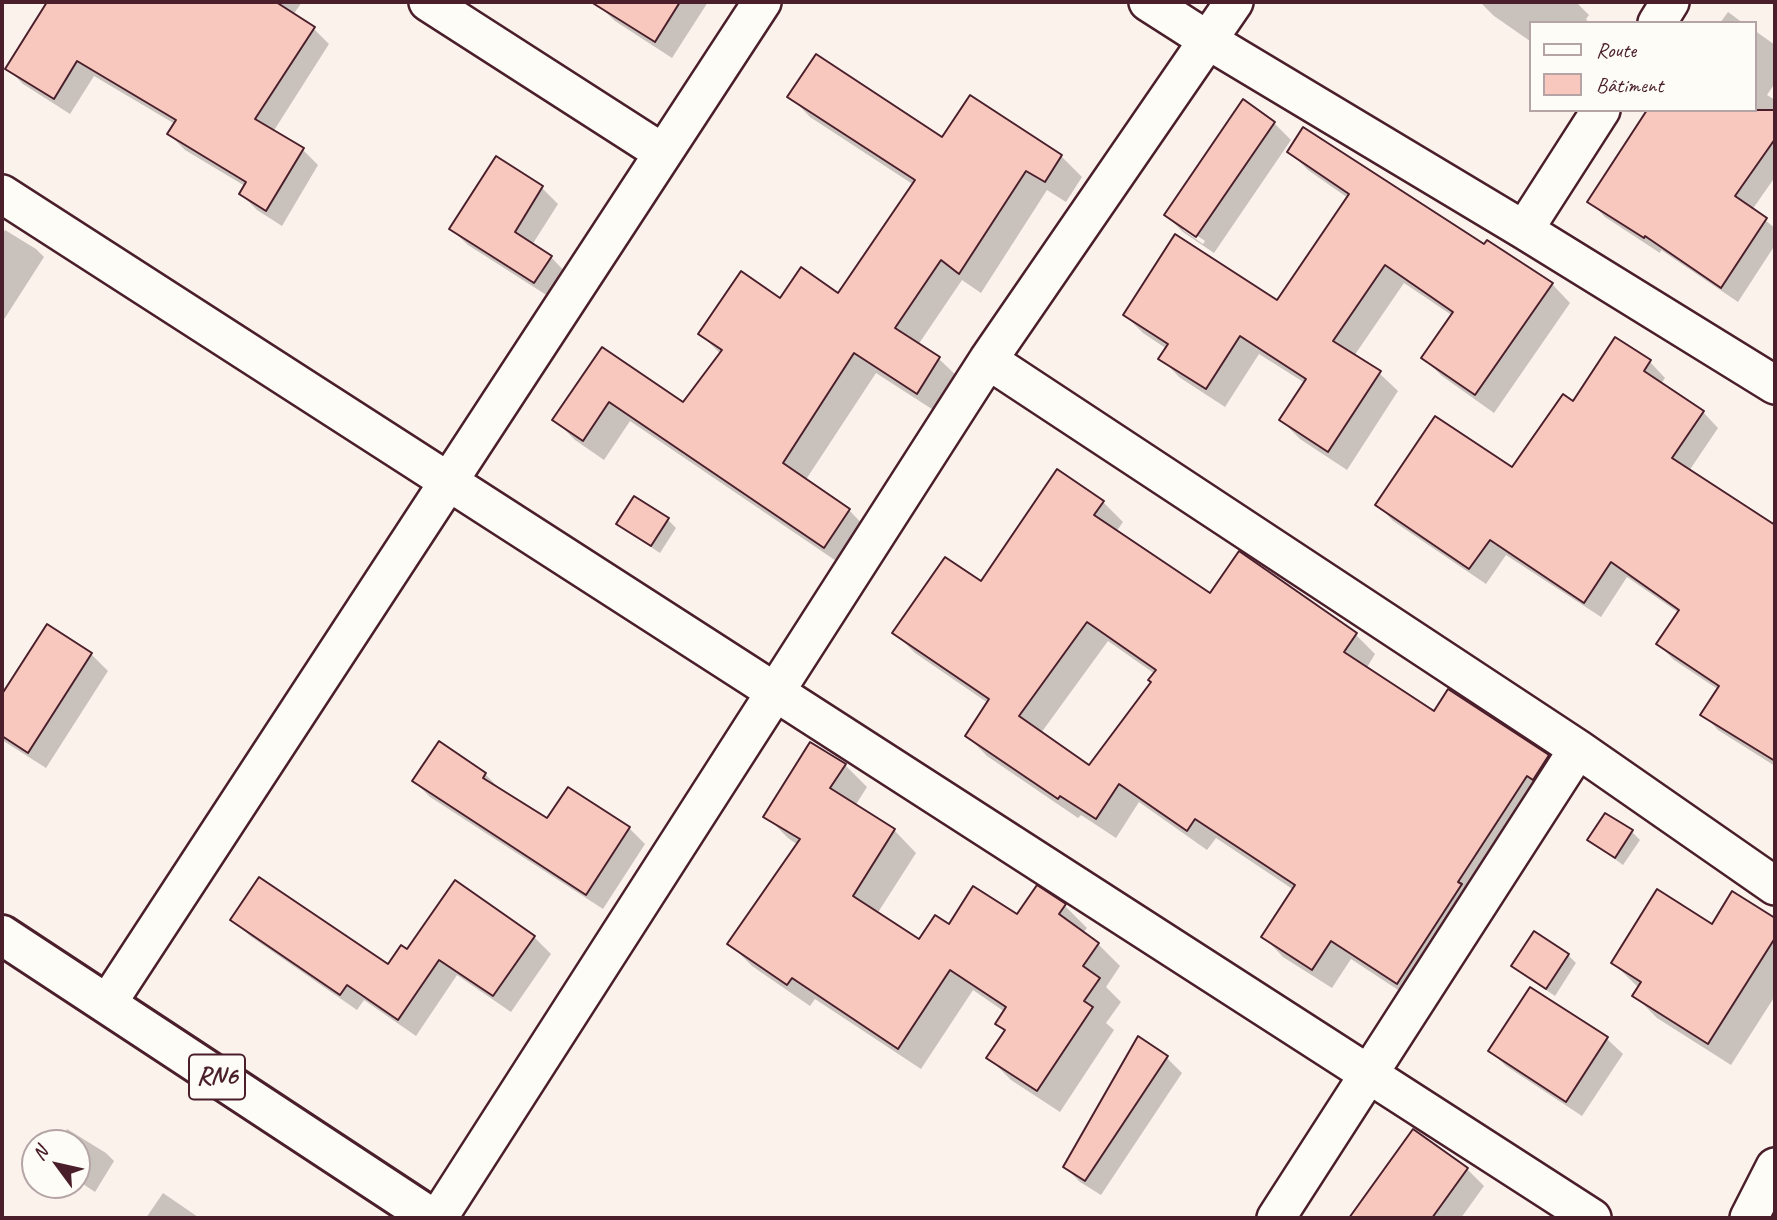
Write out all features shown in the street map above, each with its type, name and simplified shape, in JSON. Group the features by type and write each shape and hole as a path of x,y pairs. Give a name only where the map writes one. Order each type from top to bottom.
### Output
{"main road":[{"name":"RN6","path":"2,935 432,1218"}],"street":[{"path":"428,2 663,153"},
{"path":"107,1004 762,2"},
{"path":"1148,2 1775,385"},
{"path":"439,1218 988,360 1234,2"},
{"path":"1658,21 1670,2"},
{"path":"1524,230 1600,112"},
{"path":"2,194 1592,1218"},
{"path":"988,360 1578,749 1775,886"},
{"path":"1276,1218 1578,749"},
{"path":"1749,1218 1775,1167"}],"building":[{"path":"47,2 276,2 315,27 255,119 304,148 266,211 239,194 246,182 167,134 176,120 77,61 54,99 5,69"},
{"path":"591,2 680,2 655,42"},
{"path":"816,54 942,137 970,95 1062,155 1045,182 1026,171 959,274 941,260 895,328 940,357 917,394 854,353 783,463 850,509 824,548 609,402 583,441 552,420 602,347 683,402 722,350 698,334 741,271 780,298 801,267 838,293 915,180 787,97"},
{"path":"1243,99 1275,122 1196,237 1164,215"},
{"path":"1775,110 1775,139 1735,196 1767,218 1721,288 1645,236 1644,238 1587,202 1646,112"},
{"path":"1303,127 1484,244 1487,240 1553,283 1475,395 1421,358 1453,312 1385,265 1333,341 1381,371 1328,452 1279,420 1306,379 1240,336 1206,389 1158,359 1168,344 1123,315 1175,234 1277,300 1349,194 1287,152"},
{"path":"496,156 543,186 515,232 552,256 534,283 449,229"},
{"path":"1615,337 1651,360 1644,371 1704,411 1672,458 1775,525 1775,761 1700,715 1719,686 1656,644 1679,610 1611,562 1584,603 1490,540 1469,569 1375,505 1435,416 1512,467 1563,394 1573,401"},
{"path":"1057,469 1104,501 1094,515 1210,593 1239,551 1357,633 1344,652 1434,711 1448,689 1549,755 1533,780 1527,776 1458,882 1462,884 1397,984 1331,941 1312,970 1261,937 1295,885 1195,819 1187,831 1119,784 1096,819 1060,796 1058,799 965,736 989,699 892,633 945,557 981,581","holes":["1087,622 1156,670 1148,680 1151,682 1089,765 1019,716"]},
{"path":"634,496 669,518 651,546 616,524"},
{"path":"47,624 92,653 28,753 2,736 2,694"},
{"path":"439,741 486,773 483,778 547,818 568,787 630,827 586,895 412,781"},
{"path":"810,742 846,764 830,788 895,829 853,896 919,939 935,915 949,924 973,886 1017,914 1037,885 1066,904 1059,914 1099,943 1083,966 1100,978 1084,1001 1093,1007 1037,1091 986,1058 1005,1030 995,1024 1006,1007 950,970 898,1049 792,978 787,985 727,944 800,839 763,817"},
{"path":"1605,813 1633,830 1615,858 1587,840"},
{"path":"259,877 388,964 401,945 407,949 455,880 535,936 493,996 439,960 398,1020 347,985 340,995 230,920"},
{"path":"1657,889 1712,924 1732,891 1775,918 1775,938 1708,1044 1632,996 1641,982 1611,963"},
{"path":"1534,931 1569,954 1546,989 1511,966"},
{"path":"1530,987 1608,1037 1566,1102 1488,1051"},
{"path":"1138,1036 1168,1056 1085,1181 1063,1167"},
{"path":"1413,1129 1468,1168 1432,1218 1349,1218"}]}
